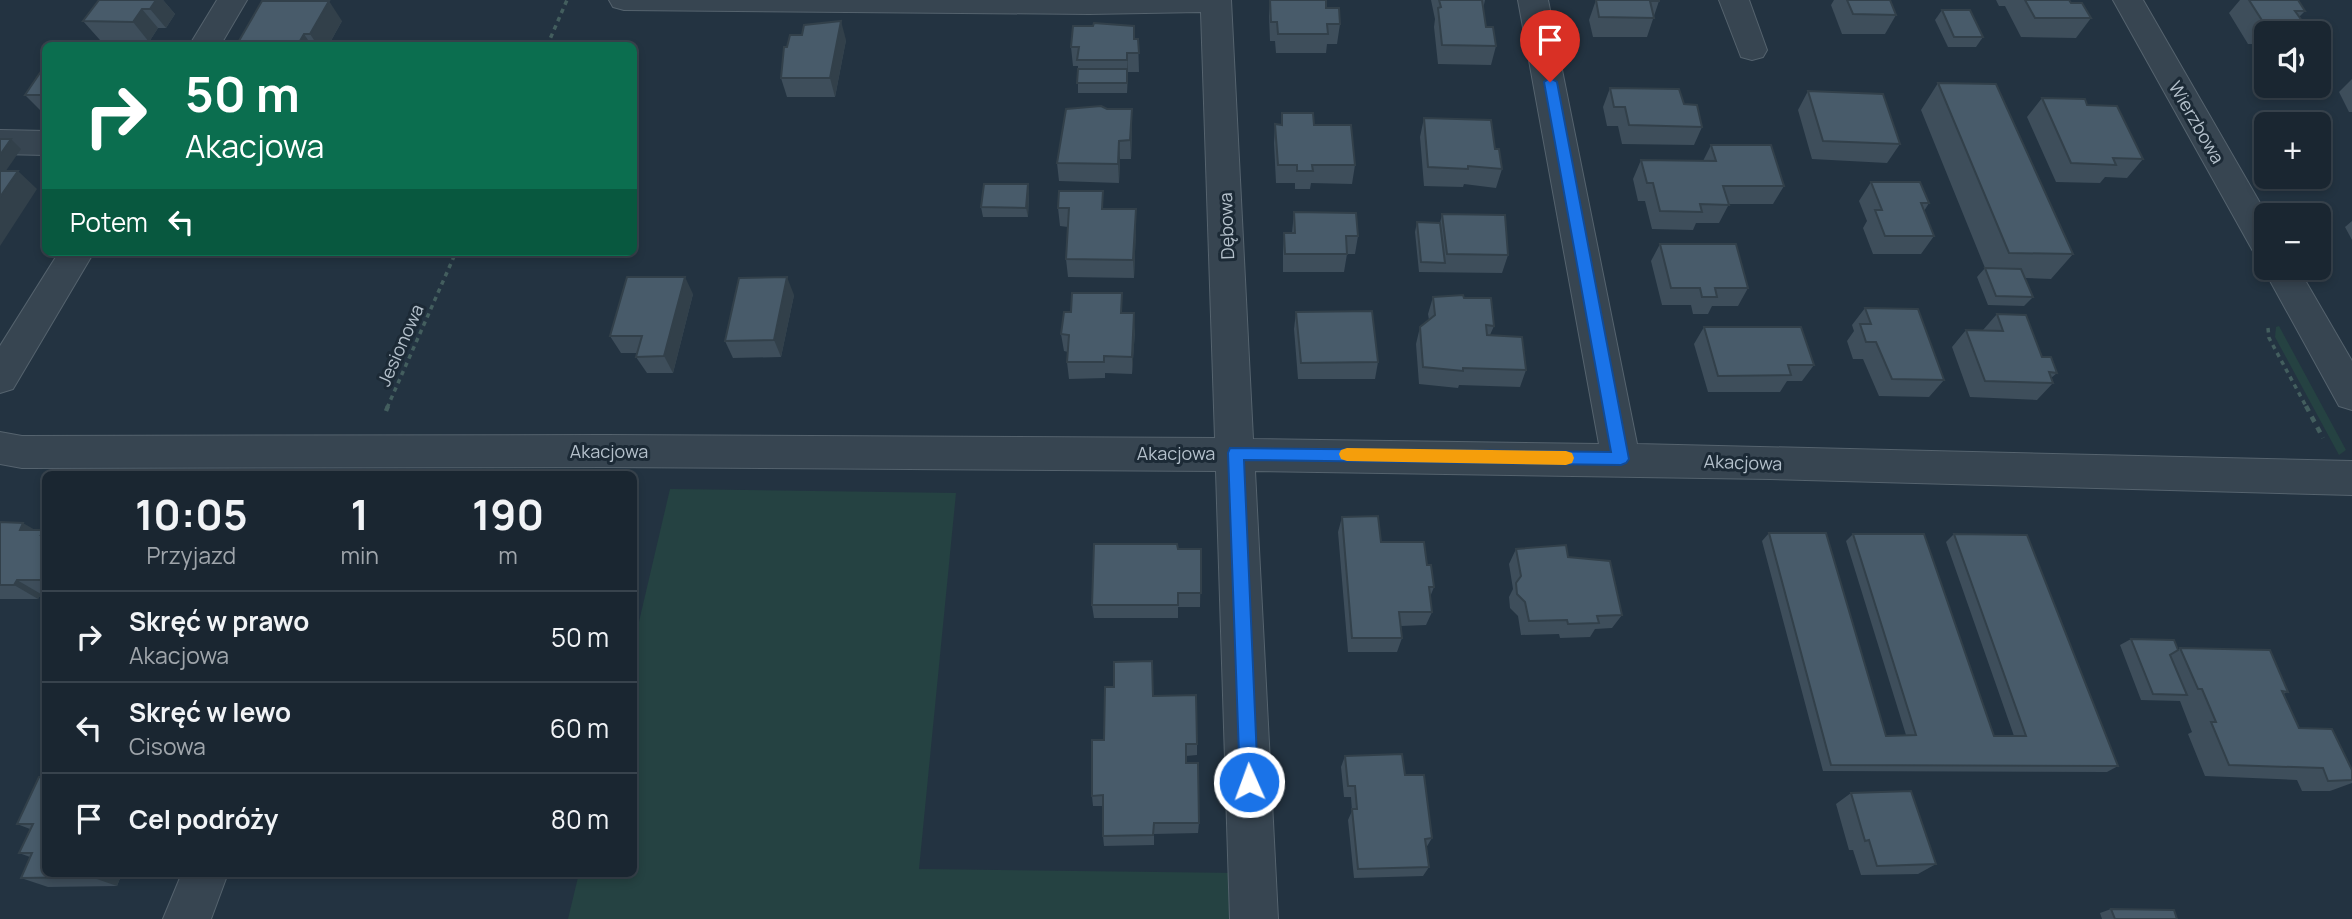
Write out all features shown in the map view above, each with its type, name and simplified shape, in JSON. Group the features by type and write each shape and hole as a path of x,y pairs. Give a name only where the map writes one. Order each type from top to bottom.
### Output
{"street":[{"path":"206,42 232,0"},
{"path":"624,0 1089,5 1216,1"},
{"path":"1533,0 1621,459"},
{"path":"1734,0 1752,50"},
{"name":"Wierzbowa","path":"2128,0 2254,223"},
{"name":"Dębowa","path":"1216,1 1254,919"},
{"path":"0,142 42,143"},
{"path":"0,378 75,256"},
{"path":"2287,280 2352,395"},
{"name":"Akacjowa","path":"0,448 22,452 365,462 1236,453 1621,459 2352,478"},
{"path":"187,919 203,877"}],"path":[{"path":"549,42 566,0"},
{"name":"Jesionowa","path":"365,462 454,256"},
{"path":"2267,325 2269,338 2327,445"}],"green space":[{"path":"2279,326 2346,450 2339,455 2275,337 2276,327"},
{"path":"670,489 956,493 919,869 1238,873 1240,919 568,919 578,877 637,877 637,630"}],"building":[{"path":"99,0 156,0 150,9 142,9 133,22 83,21"},
{"path":"1270,0 1326,0 1326,8 1339,8 1340,24 1327,24 1328,34 1278,34 1277,22 1271,22"},
{"path":"1439,0 1482,0 1486,27 1493,27 1496,46 1442,45"},
{"path":"1596,0 1659,1 1650,1 1654,18 1599,17"},
{"path":"1847,0 1890,0 1896,15 1853,14"},
{"path":"2025,0 2069,0 2071,3 2082,3 2091,18 2035,18"},
{"path":"2249,0 2298,0 2305,11 2295,11 2302,21 2262,21"},
{"path":"262,1 329,1 310,34 304,34 299,42 238,42"},
{"path":"1942,10 1970,10 1983,37 1954,37"},
{"path":"841,21 830,78 781,78 784,47 787,47 790,35 802,35 804,25"},
{"path":"1094,23 1134,26 1134,39 1138,39 1139,53 1127,53 1127,60 1077,60 1079,47 1071,47 1073,26 1093,26"},
{"path":"1078,69 1127,69 1127,83 1077,83"},
{"path":"42,70 42,95 25,95"},
{"path":"1938,83 1996,84 2073,254 2009,253"},
{"path":"1610,88 1679,89 1684,104 1697,105 1702,127 1629,125 1625,107 1614,107"},
{"path":"1808,91 1883,94 1900,144 1823,141"},
{"path":"2042,98 2085,99 2087,105 2117,106 2143,159 2113,158 2116,165 2071,163"},
{"path":"1101,106 1107,109 1132,109 1130,140 1119,141 1118,164 1057,163 1066,109"},
{"path":"1282,113 1313,113 1314,125 1351,125 1355,165 1312,165 1313,171 1297,171 1297,165 1278,165 1275,124 1282,125"},
{"path":"1424,118 1491,120 1495,149 1499,149 1502,169 1428,167"},
{"path":"0,139 11,139 0,155"},
{"path":"1711,145 1771,145 1784,186 1723,186 1729,205 1700,204 1702,212 1660,211 1653,183 1647,183 1641,160 1716,161"},
{"path":"0,171 18,171 0,197"},
{"path":"1871,182 1920,182 1929,203 1921,203 1934,236 1885,236 1875,210 1882,210"},
{"path":"984,184 1028,184 1026,208 981,207"},
{"path":"1059,191 1103,191 1102,209 1136,209 1133,260 1066,259 1069,208 1058,208"},
{"path":"1294,212 1356,213 1358,236 1346,236 1347,254 1285,254 1284,233 1295,233"},
{"path":"1442,214 1505,215 1508,255 1447,254"},
{"path":"1417,222 1440,223 1445,263 1421,262"},
{"path":"1660,244 1736,244 1748,288 1715,288 1717,297 1702,297 1700,288 1671,288"},
{"path":"1985,268 2021,269 2033,297 1996,296"},
{"path":"627,277 685,277 664,356 636,357 642,336 610,336"},
{"path":"787,277 774,340 725,341 739,278"},
{"path":"1072,293 1122,293 1121,313 1134,313 1132,357 1104,356 1104,362 1067,362 1069,335 1061,334 1064,312 1071,312"},
{"path":"1463,295 1464,298 1491,298 1494,326 1486,325 1487,335 1522,337 1526,370 1463,368 1463,371 1423,367 1420,327 1435,315 1433,297"},
{"path":"1865,308 1918,309 1944,380 1892,379 1876,342 1866,342 1860,324 1871,324"},
{"path":"1372,311 1378,362 1301,363 1296,312"},
{"path":"1997,314 2026,315 2042,357 2051,357 2057,373 2049,372 2053,383 1985,381 1966,330 2003,331"},
{"path":"1704,327 1801,327 1814,365 1788,365 1791,375 1718,376"},
{"path":"1378,516 1381,542 1424,542 1434,587 1429,587 1432,612 1399,612 1402,638 1352,638 1342,517"},
{"path":"0,522 23,523 20,530 42,530 42,580 17,580 14,585 0,585"},
{"path":"1769,533 1826,533 1886,736 1916,735 1853,534 1924,534 1994,736 2026,736 1954,534 2027,535 2118,766 1831,765"},
{"path":"1094,544 1177,544 1178,549 1201,549 1201,593 1178,593 1178,605 1092,605"},
{"path":"1566,545 1568,557 1610,561 1622,615 1597,616 1599,623 1529,621 1525,602 1517,594 1516,583 1521,576 1516,549"},
{"path":"2131,639 2174,640 2178,650 2170,655 2187,695 2153,694"},
{"path":"2180,648 2270,650 2288,692 2282,691 2299,728 2332,729 2352,770 2352,780 2328,781 2323,768 2229,765 2211,722 2216,722"},
{"path":"1152,661 1153,696 1196,695 1197,744 1186,744 1186,763 1198,763 1199,823 1154,823 1153,835 1103,836 1103,795 1092,796 1092,740 1104,740 1105,687 1114,687 1114,662"},
{"path":"1402,754 1405,775 1424,775 1432,838 1425,839 1429,867 1358,869 1352,809 1357,809 1355,786 1348,786 1345,756"},
{"path":"39,777 42,777 42,877 91,877 21,878 32,853 19,853 33,824 17,824"},
{"path":"1911,791 1936,864 1877,866 1869,840 1865,841 1851,793"},
{"path":"2111,909 2174,910 2177,919 2115,919"}],"slow traffic":[{"path":"1347,454 1566,458"}],"route":[{"path":"1249,782 1236,453 1621,459 1550,82"}]}
